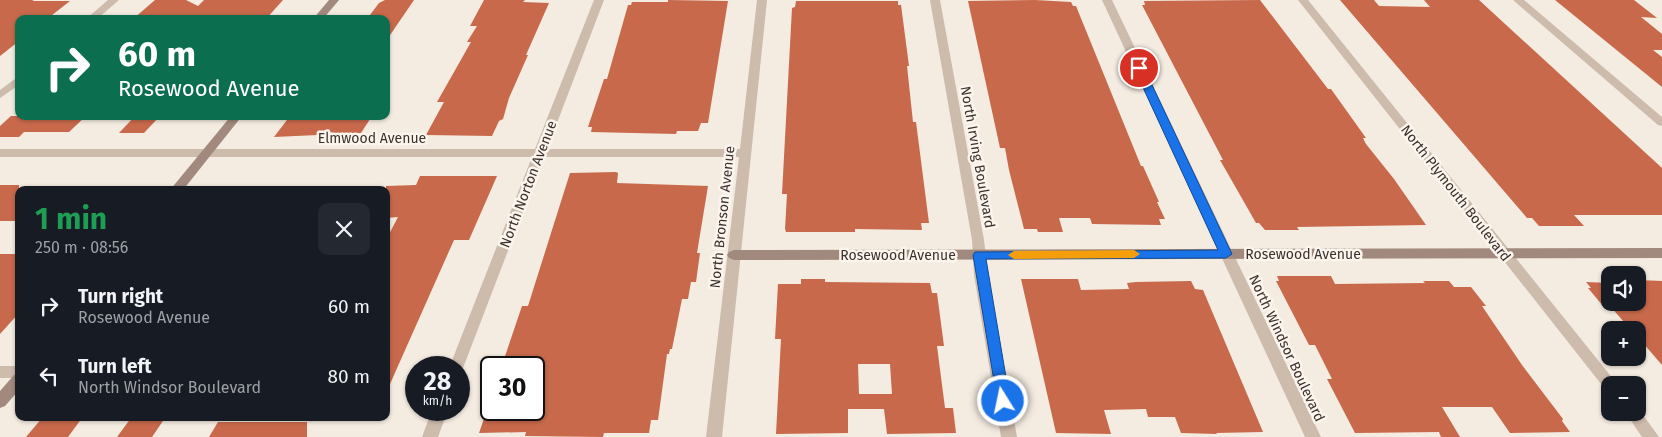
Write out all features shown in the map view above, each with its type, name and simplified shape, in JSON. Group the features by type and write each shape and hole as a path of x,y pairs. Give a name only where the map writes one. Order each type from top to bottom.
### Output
{"street":[{"path":"96,15 114,0"},
{"path":"321,15 334,0"},
{"name":"North Norton Avenue","path":"461,356 599,0"},
{"name":"North Bronson Avenue","path":"714,437 762,0"},
{"name":"North Irving Boulevard","path":"935,0 1009,437"},
{"name":"North Windsor Boulevard","path":"1107,0 1313,437"},
{"name":"North Plymouth Boulevard","path":"1303,0 1602,376"},
{"path":"1518,0 1662,124"},
{"path":"0,95 15,82"},
{"path":"179,186 234,120"},
{"name":"Elmwood Avenue","path":"0,154 745,153"},
{"name":"Rosewood Avenue","path":"734,255 1662,253"},
{"path":"0,372 15,372"},
{"path":"0,402 15,384"},
{"path":"430,437 436,421"},
{"path":"1639,421 1651,437"}],"building":[{"path":"0,0 70,1 52,15 15,15 15,44 0,56"},
{"path":"155,0 186,0 198,6 204,0 283,0 270,15 138,15"},
{"path":"385,0 414,0 390,35 390,15 370,15 379,3"},
{"path":"484,0 525,0 523,2 549,3 526,55 528,55 509,98 503,119 499,121 492,136 426,135 444,102 437,102 471,42 467,42 477,26 470,26"},
{"path":"668,0 728,1 708,123 701,123 698,131 677,131 676,134 591,132 592,127 588,127 604,79 607,79 628,5 631,5 632,2 668,2"},
{"path":"1035,0 1071,2 1073,6 1076,6 1141,166 1143,166 1159,202 1157,202 1165,219 1159,219 1161,225 1092,224 1090,218 1059,218 1063,232 1038,232 1037,229 1024,229 1005,148 1000,148 968,1"},
{"path":"1260,0 1328,89 1331,89 1366,138 1363,138 1366,144 1394,179 1426,225 1297,227 1299,230 1265,230 1259,223 1256,223 1220,160 1223,160 1142,5 1145,5 1144,1"},
{"path":"1340,0 1374,0 1379,6 1430,7 1424,0 1479,0 1662,168 1662,215 1574,215 1584,226 1539,226 1532,218 1527,218"},
{"path":"1555,0 1634,0 1657,18 1641,17 1662,34 1662,50 1653,50 1662,57 1662,87"},
{"path":"796,1 898,1 898,5 901,5 909,66 907,66 913,122 916,122 929,223 921,223 922,230 855,229 855,232 786,232 787,194 782,194 792,8 795,7"},
{"path":"11,116 15,116 15,120 82,120 69,132 24,132 19,137 0,137 0,126"},
{"path":"131,120 156,120 144,133 119,133"},
{"path":"287,120 369,120 361,133 274,137"},
{"path":"616,172 618,173 617,183 708,186 697,253 700,253 696,282 691,282 688,299 682,299 672,349 667,354 658,420 651,420 649,433 604,433 603,437 525,436 526,432 479,433 483,421 545,421 545,356 505,356 522,306 528,306 570,173"},
{"path":"420,176 497,176 469,240 454,240 390,384 390,232 398,217 390,218 390,186 386,186 416,185"},
{"path":"0,185 19,185 15,186 15,221 0,221"},
{"path":"0,254 15,254 15,317 0,334"},
{"path":"1277,276 1331,276 1335,284 1449,281 1454,287 1471,287 1486,306 1482,306 1522,365 1563,419 1562,421 1570,432 1510,433 1492,407 1442,407 1460,437 1441,437 1439,432 1355,433 1327,379 1332,379 1315,345 1309,345 1276,281 1279,281"},
{"path":"801,279 825,279 825,282 930,283 932,293 937,293 944,346 937,346 945,408 953,408 956,433 887,434 884,409 848,409 848,433 776,434 781,339 775,339 778,284 801,284","holes":["858,364 890,364 892,394 859,394"]},
{"path":"1021,279 1078,279 1081,290 1129,289 1127,283 1136,282 1191,281 1195,289 1203,290 1263,432 1181,433 1175,417 1148,417 1146,409 1104,410 1111,434 1056,433"},
{"path":"1646,280 1662,281 1662,365 1646,346 1646,321 1623,321 1614,311 1646,311"},
{"path":"1586,282 1601,283 1601,304 1588,288 1591,288"},
{"path":"39,421 80,421 68,437 26,437"},
{"path":"129,421 163,421 152,437 117,437"},
{"path":"218,422 307,422 307,437 209,437"}],"slow traffic":[{"path":"1014,255 1134,254"}],"route":[{"path":"1003,401 979,255 1226,254 1139,68"}]}
